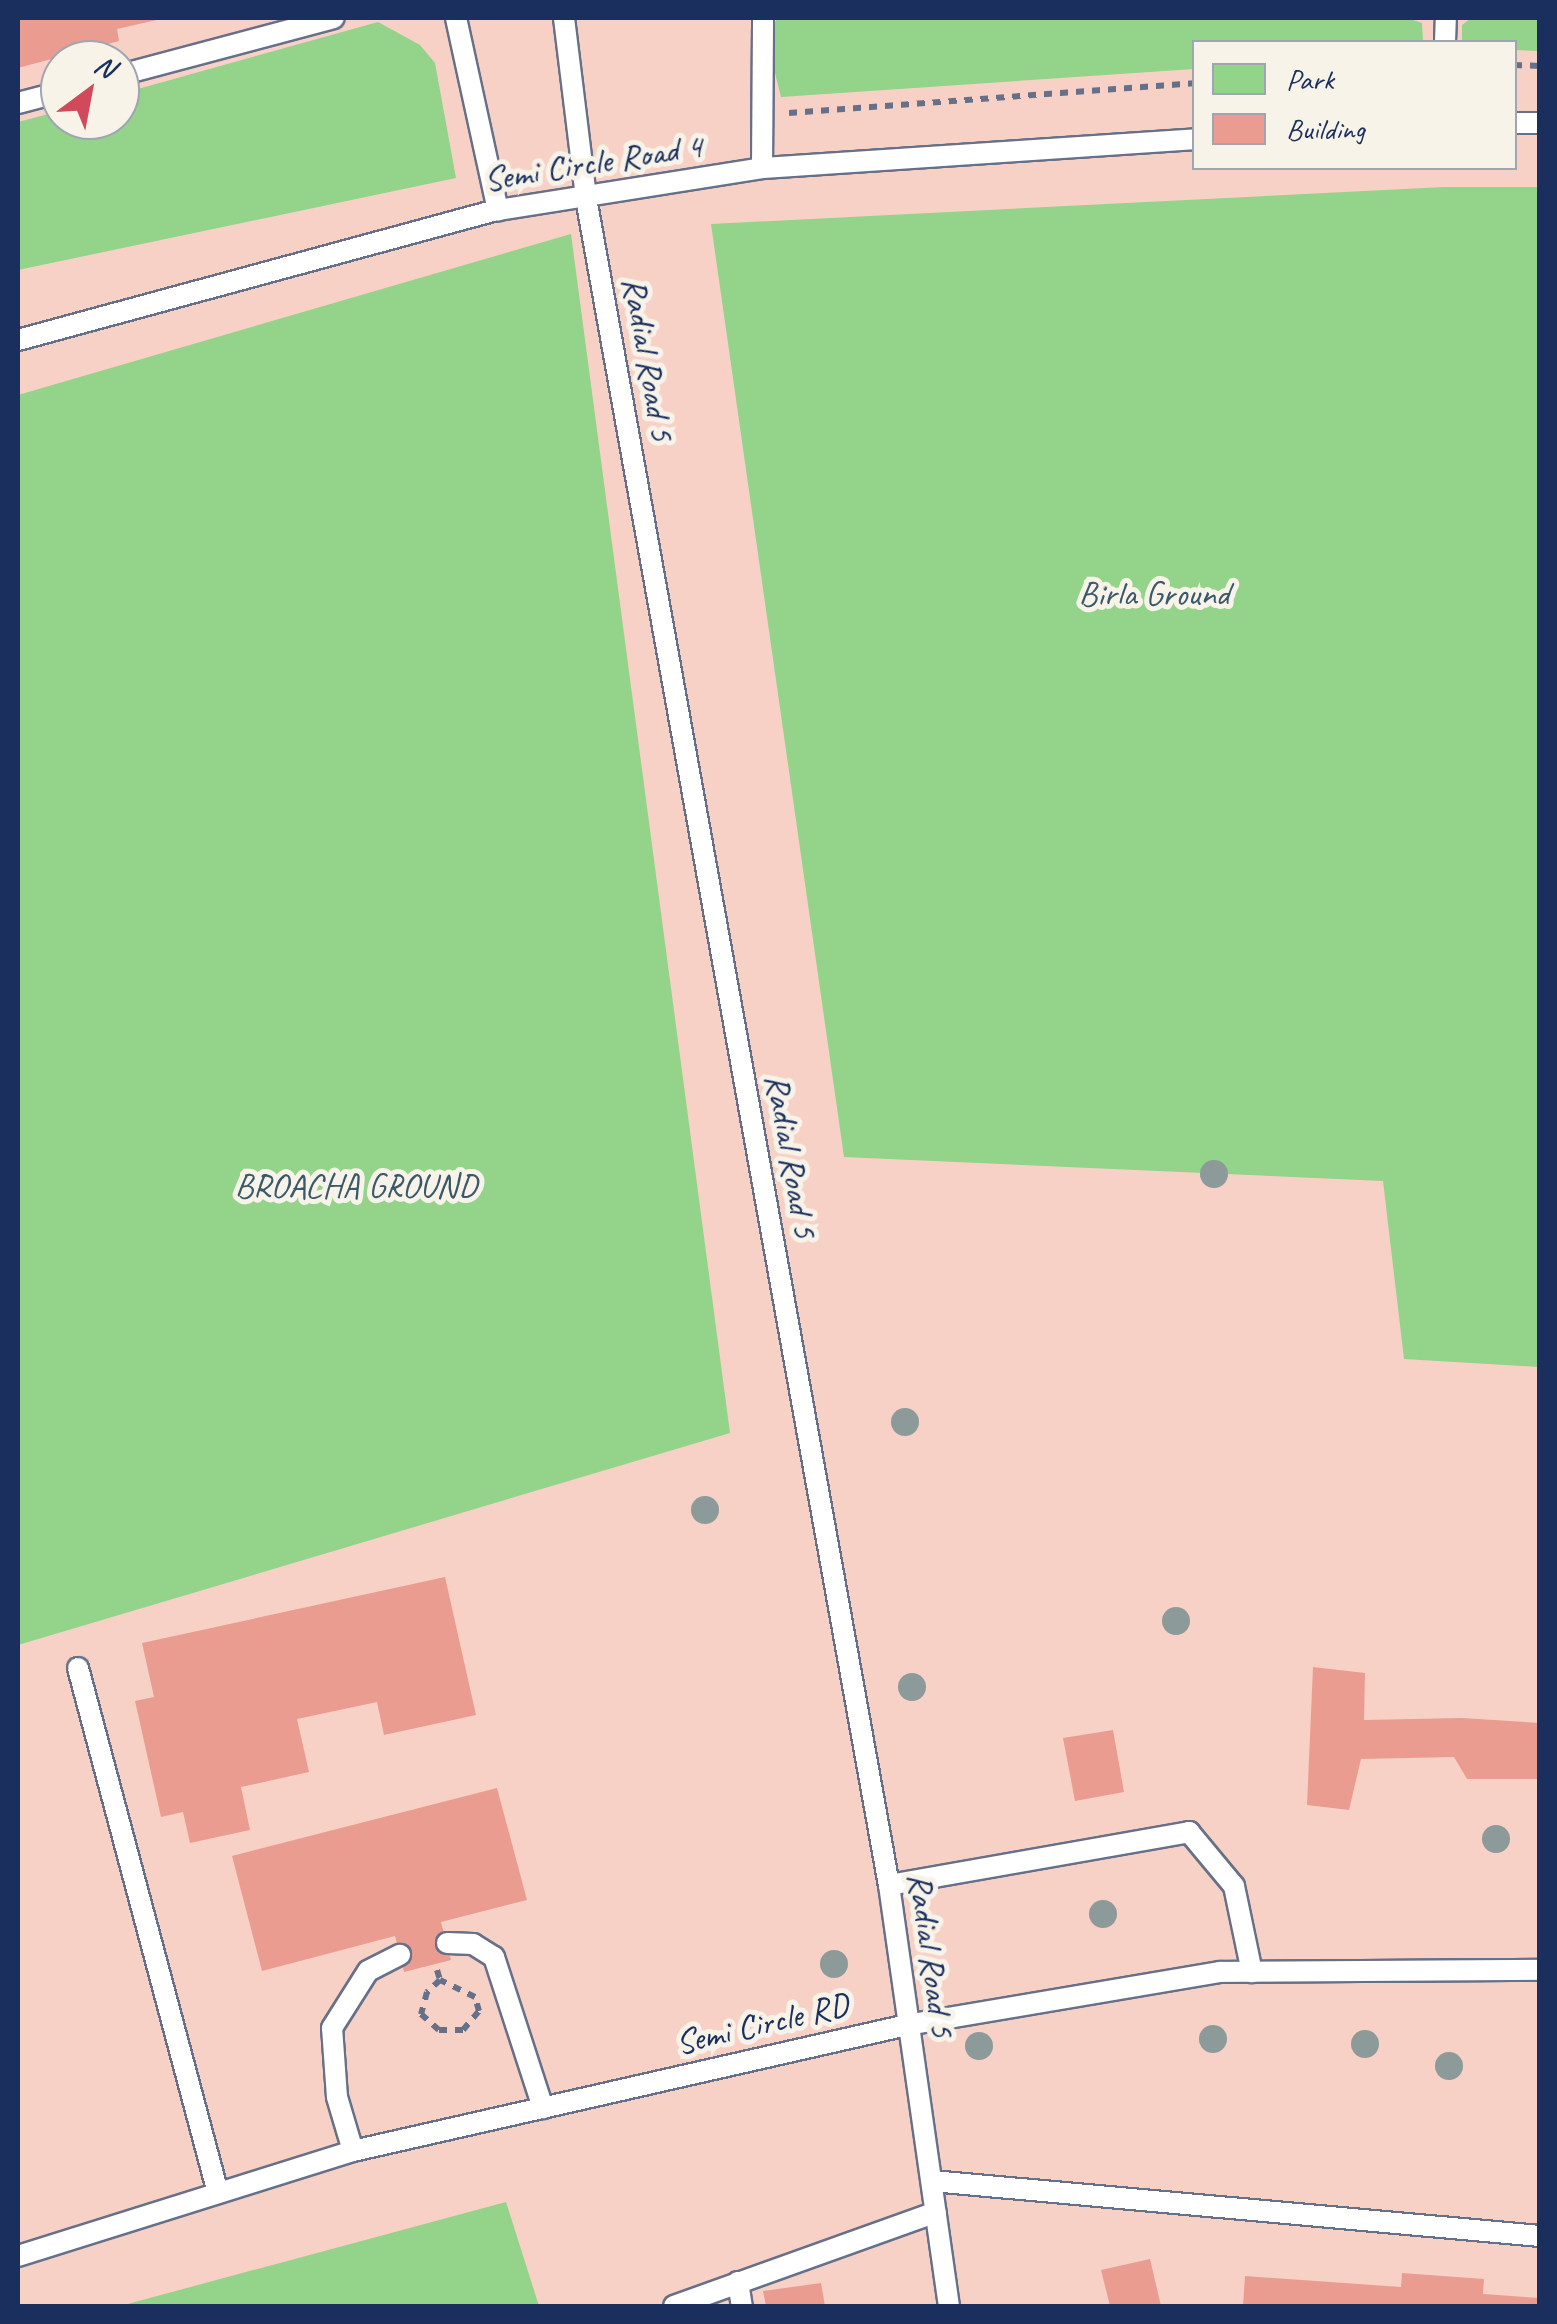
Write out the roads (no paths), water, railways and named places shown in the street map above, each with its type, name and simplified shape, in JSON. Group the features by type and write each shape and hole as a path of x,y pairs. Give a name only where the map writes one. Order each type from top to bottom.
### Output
{"lane":[{"path":"140,70 334,18"},
{"path":"456,18 498,210"},
{"name":"Radial Road 5","path":"564,18 586,198 890,1886 950,2306"},
{"path":"762,168 764,18"},
{"name":"Semi Circle Road 4","path":"18,340 498,210 762,168 1192,139"},
{"path":"78,1668 218,2193"},
{"path":"890,1886 1189,1832 1234,1886 1252,1972"},
{"path":"447,1943 473,1944 494,1956 543,2108"},
{"path":"352,2151 337,2096 332,2028 368,1971 400,1955"},
{"name":"Semi Circle RD","path":"18,2256 352,2151 907,2024 1220,1972 1540,1970"},
{"path":"932,2182 1540,2236"},
{"path":"674,2306 936,2212"},
{"path":"738,2282 742,2306"}],"park label":[{"name":"Birla Ground","path":"1154,594"},
{"name":"BROACHA GROUND","path":"356,1186"}]}
